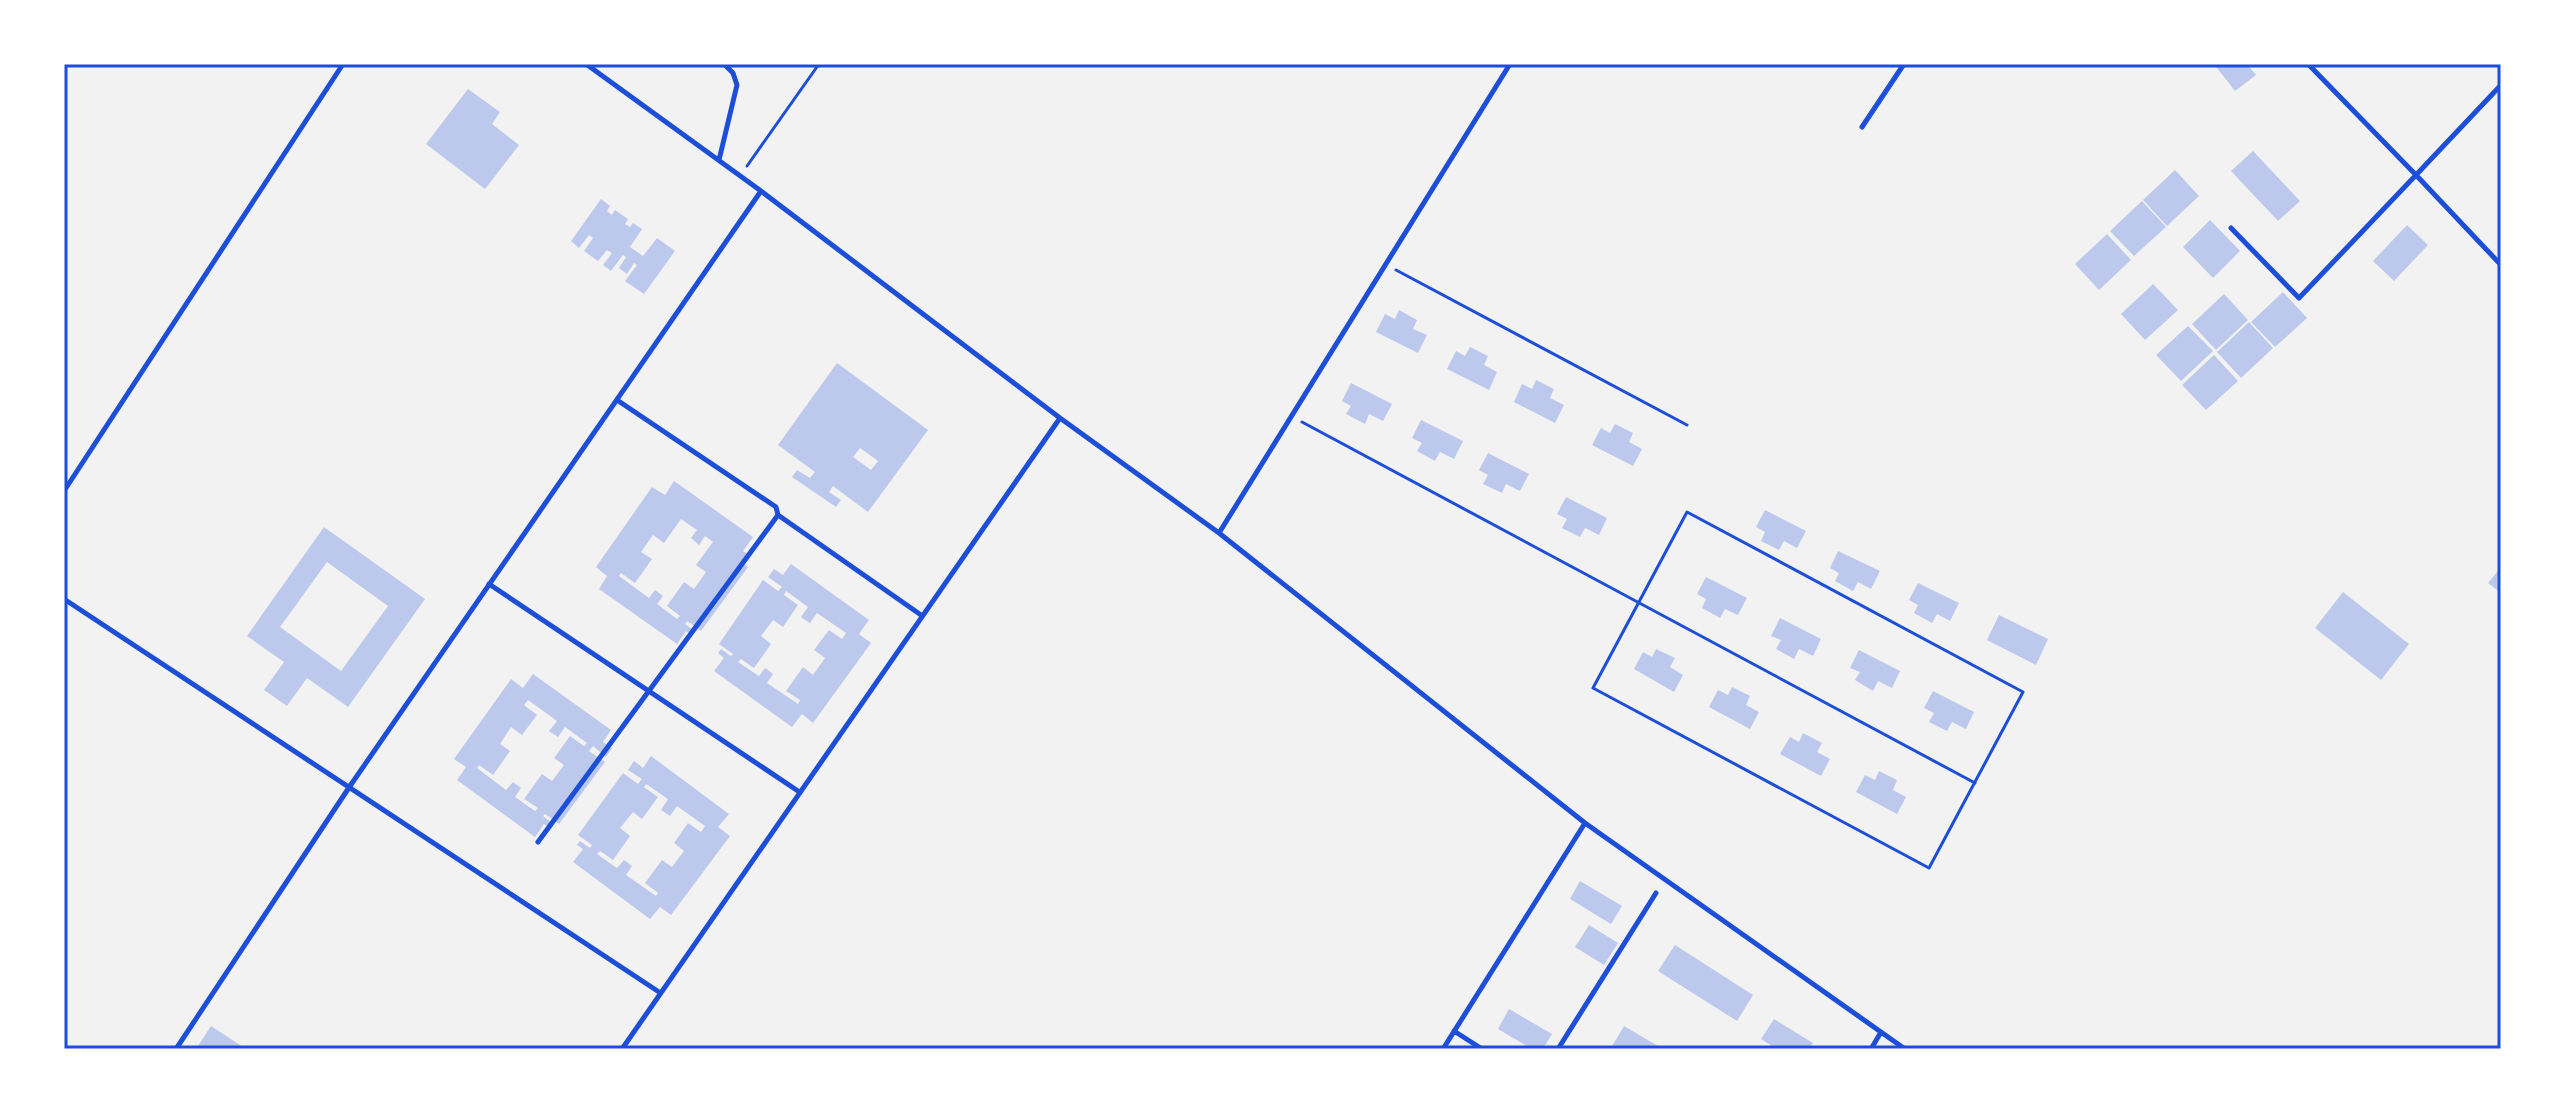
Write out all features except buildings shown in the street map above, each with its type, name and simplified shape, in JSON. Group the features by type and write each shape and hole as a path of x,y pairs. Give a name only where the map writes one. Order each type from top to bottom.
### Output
{"lane":[{"path":"64,491 343,64"},
{"path":"586,64 1219,533 1585,823 1905,1049"},
{"path":"719,160 737,85 733,73 724,64"},
{"path":"1219,533 1510,64"},
{"path":"1862,127 1904,64"},
{"path":"2308,64 2501,265"},
{"path":"2231,228 2299,298 2501,85"},
{"path":"176,1049 350,786 761,191"},
{"path":"617,400 776,507 778,515 921,615"},
{"path":"622,1049 798,791 1060,418"},
{"path":"538,842 778,515"},
{"path":"489,584 798,791"},
{"path":"64,599 659,992"},
{"path":"1443,1049 1585,823"},
{"path":"1558,1049 1656,893"},
{"path":"1454,1031 1482,1049"},
{"path":"1871,1049 1881,1032"}],"path":[{"path":"740,176 819,64"},
{"path":"1385,265 1687,425"},
{"path":"1292,416 1975,783"},
{"path":"1687,512 2023,692 1975,783 1929,868 1593,688 1687,512"}]}
